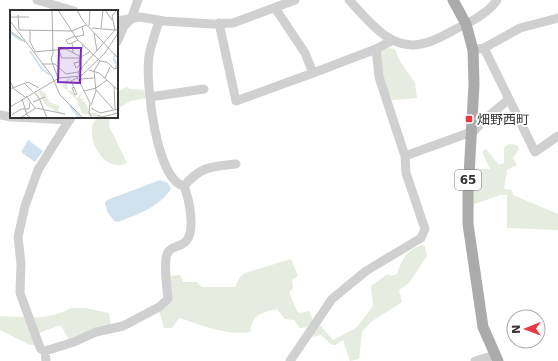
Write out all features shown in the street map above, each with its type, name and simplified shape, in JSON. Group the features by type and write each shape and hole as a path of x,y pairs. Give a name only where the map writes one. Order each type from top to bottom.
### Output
{"main road":[{"name":"65","path":"453,0 466,24 473,50 474,84 468,194 469,230 480,312 487,336 496,358"}],"street":[{"path":"37,0 71,10"},
{"path":"118,40 124,26 131,18 138,0"},
{"path":"118,21 140,17 159,20 219,24 233,23 295,0"},
{"path":"350,0 374,27 393,40 411,45 420,44 466,24 492,6 497,0"},
{"path":"275,8 305,53 313,73"},
{"path":"473,50 484,48 520,28 558,18"},
{"path":"159,20 149,56 148,78 150,97 163,161 174,182 184,186"},
{"path":"219,24 236,101 376,49 393,40"},
{"path":"484,48 535,152 558,136"},
{"path":"290,361 332,299 366,271 422,238 425,229 406,173 404,156 379,77 376,49"},
{"path":"150,97 204,89"},
{"path":"404,156 471,132 509,99"},
{"path":"0,115 10,117"},
{"path":"70,118 38,170 26,206 18,237 21,264 20,293 41,349 45,350 74,342 96,332 123,326 164,304 168,299 166,257 171,249 184,244 187,240 191,225 189,203 184,186"},
{"path":"184,186 204,168 236,164"},
{"path":"45,350 46,361"},
{"path":"475,361 496,358"}],"shaded area":[{"path":"389,48 395,49 400,61 415,83 417,98 392,100 381,77 380,51"},
{"path":"127,87 130,89 144,90 146,98 131,101 118,108 118,92"},
{"path":"97,118 110,118 109,126 127,163 120,165 113,164 106,161 101,156 96,150 93,142 93,124"},
{"path":"509,144 517,145 519,149 513,158 517,165 507,170 504,189 512,190 513,195 558,214 558,230 507,228 507,195 500,195 472,205 475,169 490,169 482,152 486,149 499,165 504,163 504,148"},
{"path":"421,245 425,246 427,256 409,283 399,290 402,302 371,322 362,332 359,359 350,361 343,340 336,345 332,345 321,335 311,337 319,324 333,340 356,328 373,306 371,286 388,274 391,276 397,274 405,256"},
{"path":"291,259 298,276 292,280 293,289 289,292 297,311 300,313 309,311 313,320 307,327 300,328 294,320 285,319 277,309 258,315 253,321 250,332 241,333 223,331 205,327 179,318 172,328 164,328 159,311 169,301 169,276 180,275 183,282 197,282 202,287 235,287 240,277 245,273"},
{"path":"71,308 85,308 109,313 111,326 69,340 61,325 41,332 34,339 35,345 30,345 0,330 0,316 45,317"}],"water":[{"path":"28,140 43,151 35,162 21,152"},
{"path":"160,180 168,183 171,189 166,196 147,210 118,222 114,221 107,211 105,203 107,200"}],"place":[{"name":"畑野西町","path":"469,119"}]}
